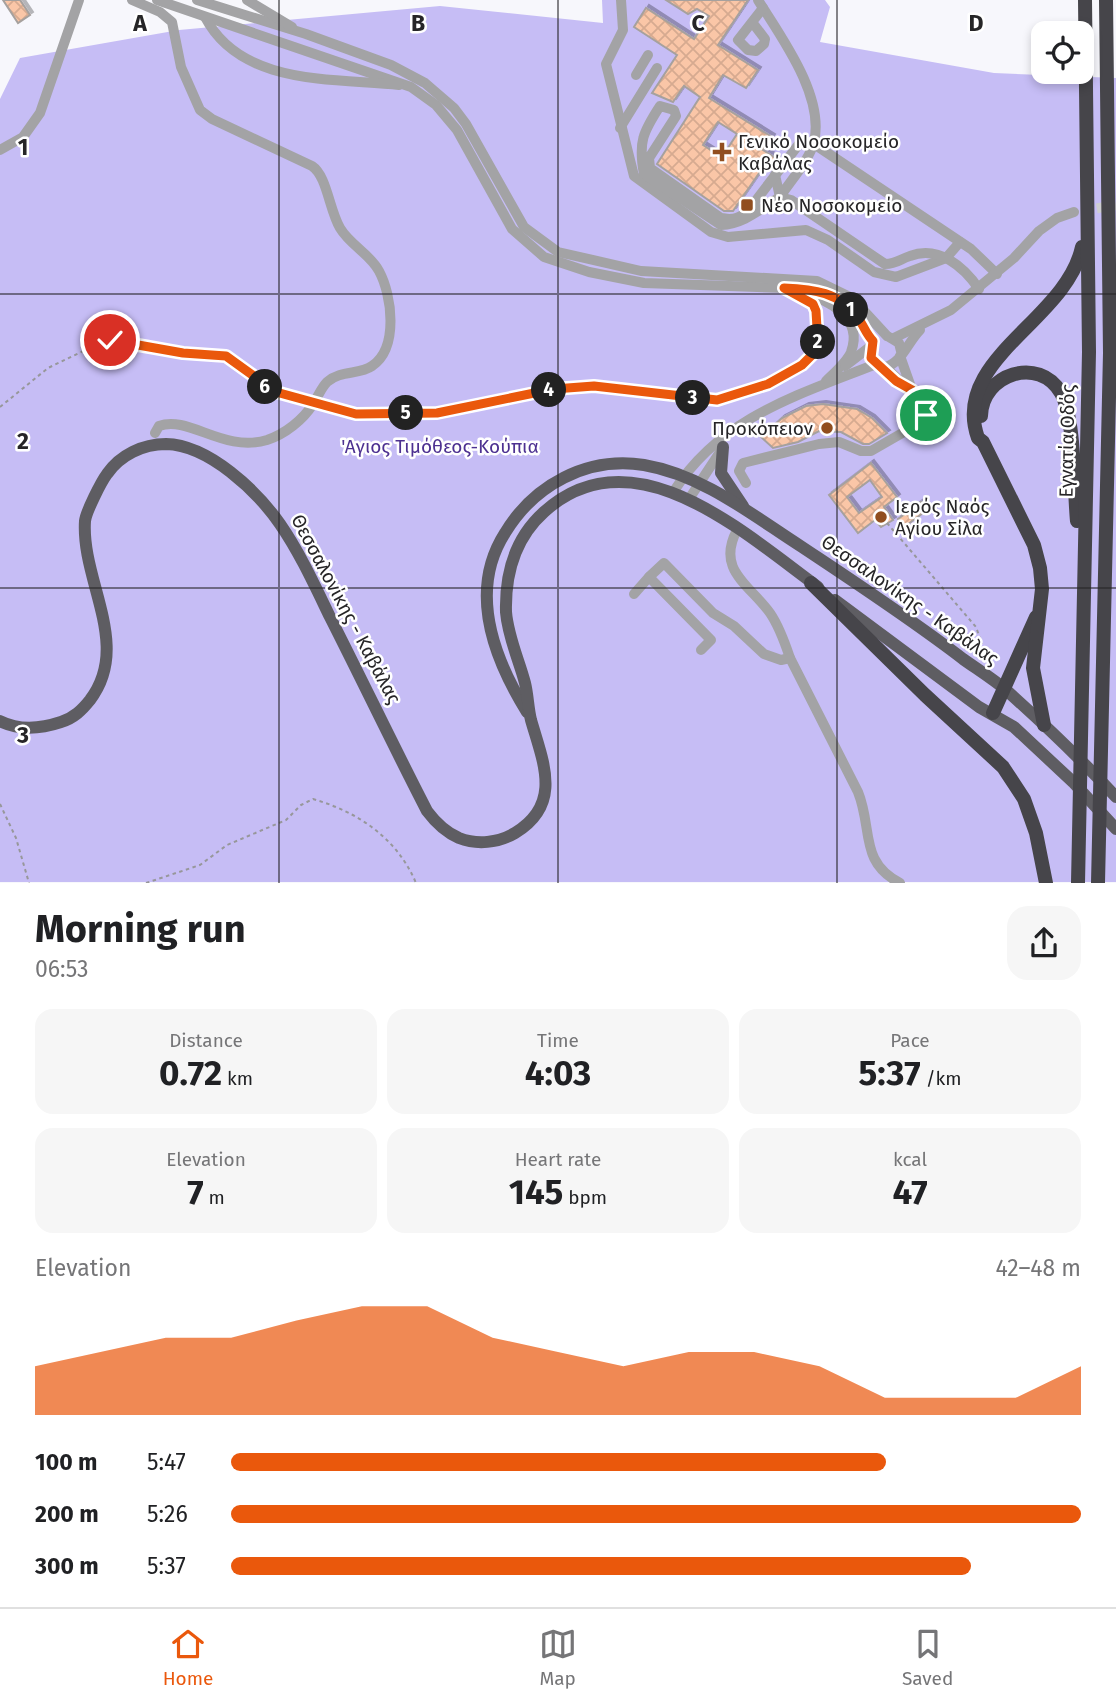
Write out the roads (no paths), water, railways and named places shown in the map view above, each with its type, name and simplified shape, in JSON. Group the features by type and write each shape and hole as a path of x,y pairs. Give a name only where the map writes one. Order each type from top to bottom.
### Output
{"highway":[{"name":"Εγνατία Οδός","path":"1078,883 1088,352 1081,215 1085,0"},
{"path":"1098,883 1110,353 1106,0"},
{"path":"1106,71 1116,209"},
{"path":"1044,725 1033,668 1041,578 1034,545 976,431 973,410 981,379 1054,301 1070,278 1078,262 1081,215"},
{"path":"983,442 981,414 984,400 1000,379 1013,373 1036,374 1049,380 1061,393 1067,412 1084,583"},
{"path":"1105,582 1116,527"},
{"path":"811,583 1003,767 1024,799 1036,833 1046,883"},
{"path":"993,713 1005,690 1005,680 1039,610"}],"main road":[{"name":"Θεσσαλονίκης - Καβάλας","path":"0,721 27,728 69,719 86,706 101,684 107,657 107,639 87,541 86,517 105,478 122,459 138,449 167,444 182,447 214,462 256,496 281,525 383,718 427,811 442,829 463,839 486,842 511,835 533,818 543,799 547,778 506,615 511,564 524,533 561,499 588,486 620,482 674,491 737,530 979,707 993,713 1065,775 1116,829"},
{"path":"723,447 721,473 750,513"},
{"name":"Θεσσαλονίκης - Καβάλας","path":"531,718 503,673 490,626 488,581 504,534 536,495 584,469 619,463 642,465 684,475 698,482 750,513 940,641 1005,690 1116,797"}],"street":[{"path":"0,150 23,137 40,113 79,0"},
{"path":"132,0 160,12 172,22 181,67 200,110 212,119 316,169 323,177 327,203 338,225 352,245 379,271 390,320 387,343 371,368 345,373 329,380 313,404 289,429 255,442 229,442 191,428 167,424 159,426 155,433"},
{"path":"157,0 410,87 436,105 457,130 512,229 528,246 551,261 644,283 816,289 834,296 859,318 872,345 871,358 896,381 912,390 931,410 911,428 871,451 861,451 839,442 818,444 743,463 739,471 746,483"},
{"path":"197,0 219,4 399,69 442,96 470,130 520,222 536,239 558,252 641,271 817,281 852,298 891,337 901,354 901,366 912,390"},
{"path":"247,0 298,31"},
{"path":"621,0 623,30 606,64 634,176 711,232 728,237 806,230 886,276 908,274 946,258 960,242"},
{"path":"205,17 219,4"},
{"path":"216,21 219,4"},
{"path":"760,4 801,71 816,118 814,144 779,197 754,209 743,216 731,220 721,218 654,173 649,158 676,116 674,110 660,106 643,132 640,154 644,174 721,225 735,225 754,209 799,144 814,144 960,242 997,274"},
{"path":"752,22 760,4"},
{"path":"205,17 232,51 262,68 410,87"},
{"path":"620,128 654,72 638,72 648,55"},
{"path":"775,175 779,197"},
{"path":"779,197 791,200 885,264 896,264 910,256 927,252 946,258 967,272 979,289"},
{"path":"674,491 708,447 754,415 825,382 880,366 893,366 926,325 979,289 1039,231 1058,218 1081,215"},
{"path":"784,288 828,301 850,323 854,331 852,351 825,382"},
{"path":"835,371 872,345 926,325"},
{"path":"689,499 731,433"},
{"path":"737,530 729,547 730,564 771,614 790,658 859,792 866,812 874,862 900,883"},
{"path":"634,594 664,563 713,613 734,626 764,653 781,660 790,658"},
{"path":"649,577 711,640 701,650"}],"tunnel":[{"path":"1082,211 1116,205"}],"place":[{"name":"Γενικό Νοσοκομείο Καβάλας","path":"722,152"},
{"name":"Νέο Νοσοκομείο","path":"747,205"},
{"name":"Προκόπειον","path":"827,428"},
{"name":"Ιερός Ναός Αγίου Σίλα","path":"881,517"}],"park label":[{"name":"'Αγιος Τιμόθεος-Κούπια","path":"440,446"}]}
